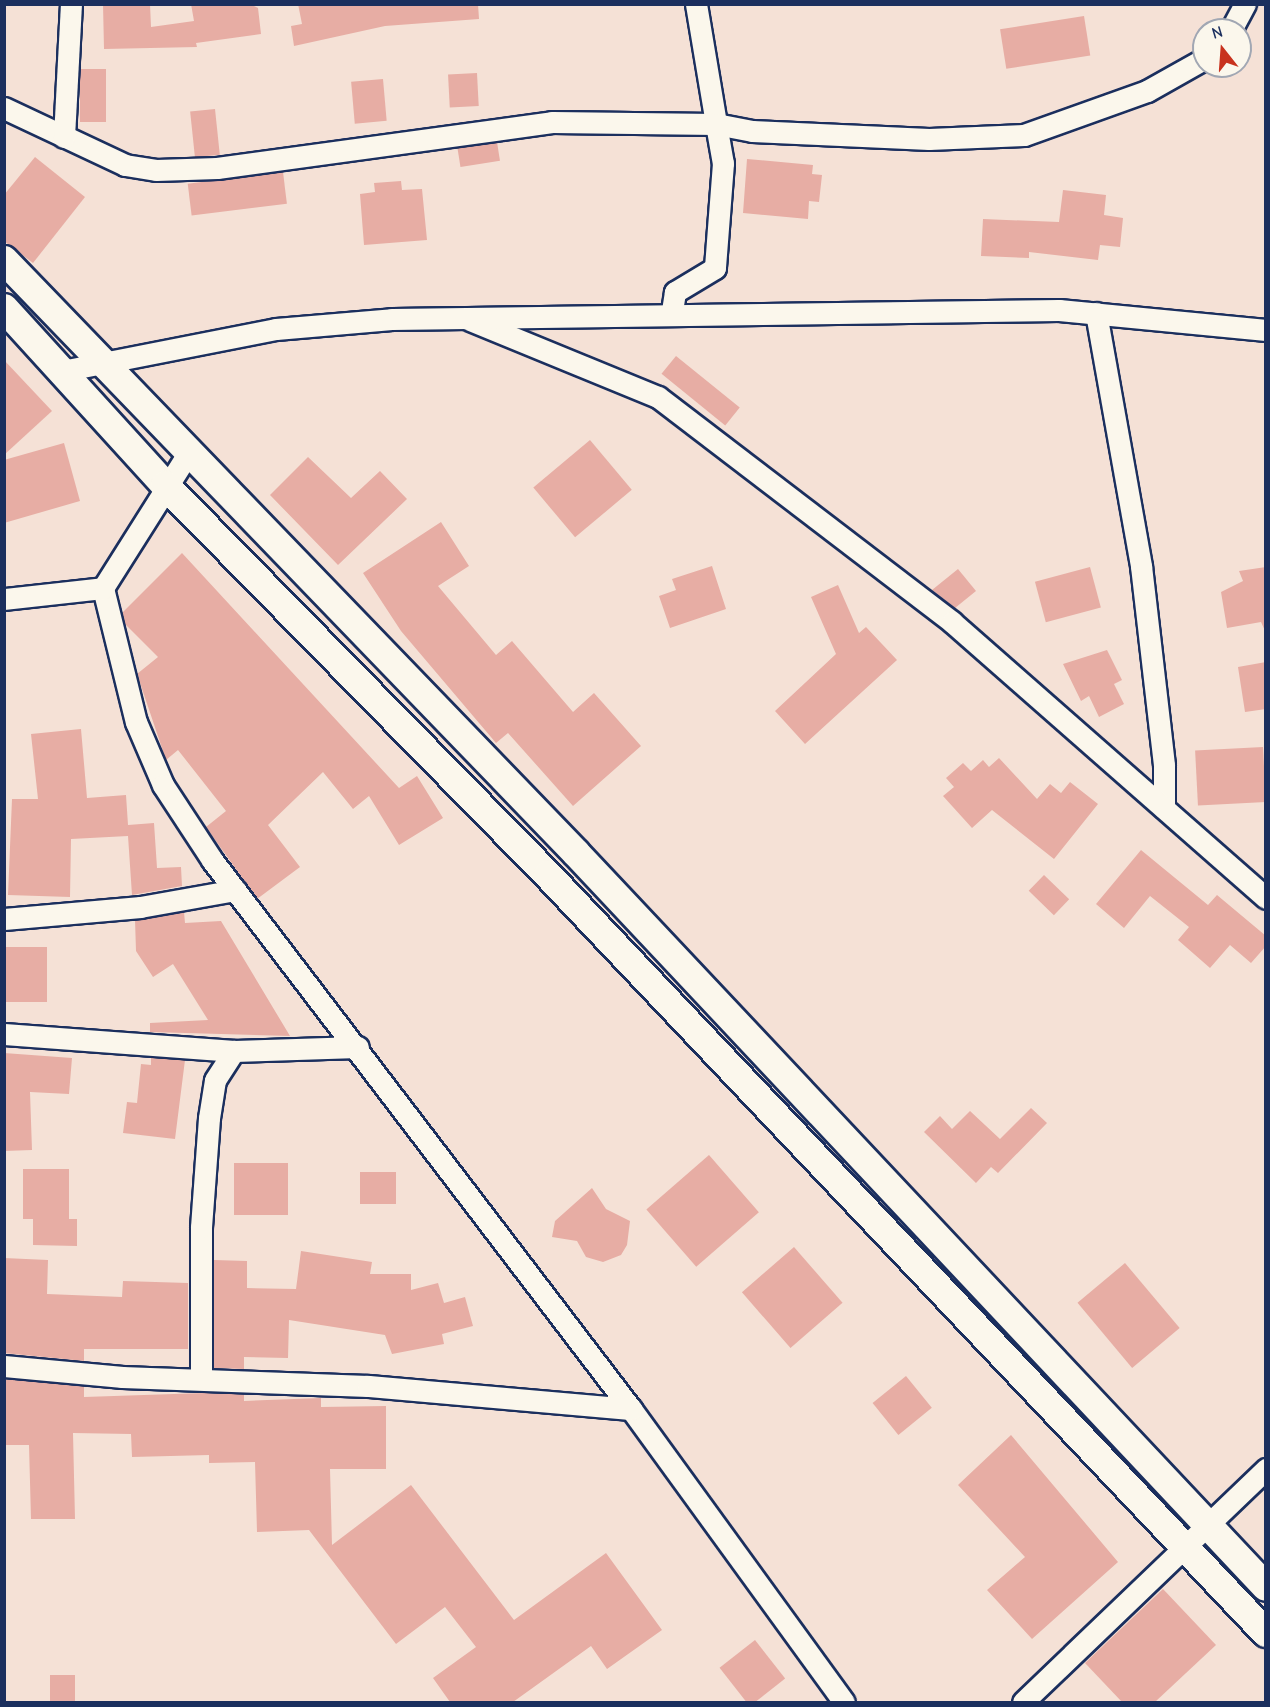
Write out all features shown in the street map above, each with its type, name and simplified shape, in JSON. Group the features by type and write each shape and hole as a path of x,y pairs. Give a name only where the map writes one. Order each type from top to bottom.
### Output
{"main road":[{"path":"4,260 378,651 576,852 756,1047 1266,1587"},
{"path":"4,308 165,485 548,875 731,1071 1266,1633"},
{"path":"353,677 378,651"},
{"path":"548,875 576,852"},
{"path":"731,1071 756,1047"}],"street":[{"path":"64,137 70,4"},
{"path":"672,312 675,292 715,268 723,163 696,4"},
{"path":"1237,18 1245,4"},
{"path":"4,108 124,165 156,170 217,168 552,122 716,124 752,131 929,139 1024,135 1147,91 1192,66"},
{"path":"62,371 100,361 276,329 461,316 672,312 1096,312 1266,330"},
{"path":"1096,312 1141,566 1164,765 1164,807"},
{"path":"461,316 658,397 952,622 1266,898"},
{"path":"189,452 165,485 103,588 136,722 163,785 236,890 358,1047 631,1409 844,1702"},
{"path":"4,599 103,588"},
{"path":"4,919 140,907 236,890"},
{"path":"4,1034 234,1051 358,1047"},
{"path":"201,1379 201,1227 209,1118 215,1080 234,1051"},
{"path":"4,1366 201,1379 368,1386 631,1409"},
{"path":"1023,1702 1183,1548 1209,1528 1266,1469"}],"building":[{"path":"103,4 150,4 151,27 194,21 191,4 250,4 258,8 261,34 196,43 197,47 104,49"},
{"path":"298,4 478,4 479,19 385,26 294,46 291,26 302,24"},
{"path":"1084,16 1090,56 1006,69 1000,29"},
{"path":"80,69 106,69 106,122 80,122"},
{"path":"477,73 479,106 450,107 448,75"},
{"path":"383,79 387,121 355,124 351,82"},
{"path":"215,109 220,155 195,157 190,112"},
{"path":"497,142 500,161 460,167 457,148"},
{"path":"35,157 85,197 33,263 4,241 4,195"},
{"path":"747,159 813,165 812,174 822,175 819,202 809,201 808,219 743,213"},
{"path":"283,172 287,204 192,215 188,184"},
{"path":"401,181 402,190 422,189 427,240 364,245 360,194 375,192 374,183"},
{"path":"1063,190 1106,195 1104,215 1123,218 1120,247 1100,245 1098,260 1029,252 1029,258 981,256 983,219 1059,222"},
{"path":"676,356 740,408 725,425 662,374"},
{"path":"4,360 52,411 4,455"},
{"path":"590,440 632,490 575,537 533,488"},
{"path":"64,443 80,501 4,523 4,460"},
{"path":"308,457 351,498 380,471 407,499 338,565 270,495"},
{"path":"441,522 469,566 438,586 496,655 512,641 573,712 594,693 641,746 573,806 508,733 496,743 401,631 363,573"},
{"path":"182,553 399,788 417,776 443,818 399,845 369,796 353,809 323,772 268,825 300,867 257,899 206,827 226,811 178,750 166,760 137,674 158,657 125,624 122,613"},
{"path":"712,566 726,609 670,628 659,596 676,590 672,579"},
{"path":"1090,567 1101,608 1046,622 1035,582"},
{"path":"1266,567 1266,633 1261,622 1227,628 1221,592 1243,581 1239,571"},
{"path":"958,569 976,591 955,608 932,590"},
{"path":"838,585 859,633 866,627 897,660 805,744 775,711 836,654 811,597"},
{"path":"1107,650 1122,680 1114,684 1124,704 1099,717 1089,696 1081,701 1063,664"},
{"path":"1266,662 1266,709 1245,712 1238,667"},
{"path":"81,729 87,798 126,795 128,825 154,823 157,868 181,867 182,886 132,895 128,836 71,839 70,897 8,895 12,799 38,799 31,734"},
{"path":"1263,747 1266,802 1198,805 1195,751"},
{"path":"999,758 1037,799 1050,784 1061,793 1070,782 1098,804 1054,859 992,810 972,828 943,796 954,787 946,778 963,763 971,771 983,760 989,767"},
{"path":"1141,850 1208,905 1217,895 1266,936 1266,946 1251,963 1230,945 1210,968 1178,940 1189,927 1150,896 1124,928 1096,904"},
{"path":"1044,875 1069,899 1054,915 1029,891"},
{"path":"184,912 185,923 221,921 290,1036 150,1032 150,1023 208,1020 173,964 153,977 136,951 135,920"},
{"path":"4,947 47,947 47,1002 4,1002"},
{"path":"4,1053 72,1058 69,1094 30,1092 32,1150 4,1151"},
{"path":"151,1058 185,1060 175,1139 123,1133 127,1102 137,1103 141,1064 151,1065"},
{"path":"1031,1108 1047,1123 998,1173 991,1167 976,1183 924,1132 940,1116 952,1129 970,1111 1000,1139"},
{"path":"709,1155 759,1212 696,1267 646,1209"},
{"path":"234,1163 288,1163 288,1215 234,1215"},
{"path":"23,1169 69,1169 69,1219 77,1219 77,1246 33,1245 33,1219 23,1219"},
{"path":"360,1172 396,1172 396,1204 360,1204"},
{"path":"592,1188 606,1209 630,1221 627,1245 621,1255 603,1262 586,1257 577,1241 552,1237 555,1221"},
{"path":"794,1247 843,1303 790,1348 742,1292"},
{"path":"301,1251 372,1262 370,1274 411,1274 411,1290 438,1283 444,1303 465,1297 473,1326 442,1334 444,1344 392,1354 385,1335 289,1320 288,1358 244,1357 244,1369 214,1368 214,1260 247,1261 247,1288 296,1289"},
{"path":"4,1258 48,1260 47,1294 122,1297 123,1281 188,1283 188,1349 84,1349 84,1361 4,1353"},
{"path":"1125,1263 1180,1328 1132,1368 1078,1303"},
{"path":"906,1376 932,1408 898,1435 873,1403"},
{"path":"4,1379 84,1386 84,1397 244,1394 244,1401 321,1398 321,1407 386,1406 386,1469 330,1469 332,1545 411,1485 514,1620 606,1553 662,1630 607,1669 591,1646 513,1702 450,1702 433,1678 476,1647 445,1607 396,1644 309,1530 257,1532 255,1462 209,1463 209,1455 132,1457 131,1434 73,1433 75,1519 31,1519 29,1445 4,1445"},
{"path":"1011,1435 1118,1562 1032,1639 987,1590 1025,1557 958,1485"},
{"path":"1163,1589 1216,1645 1155,1702 1122,1702 1085,1663"},
{"path":"755,1640 785,1679 755,1702 746,1702 720,1668"},
{"path":"50,1675 75,1675 75,1702 50,1702"}]}
